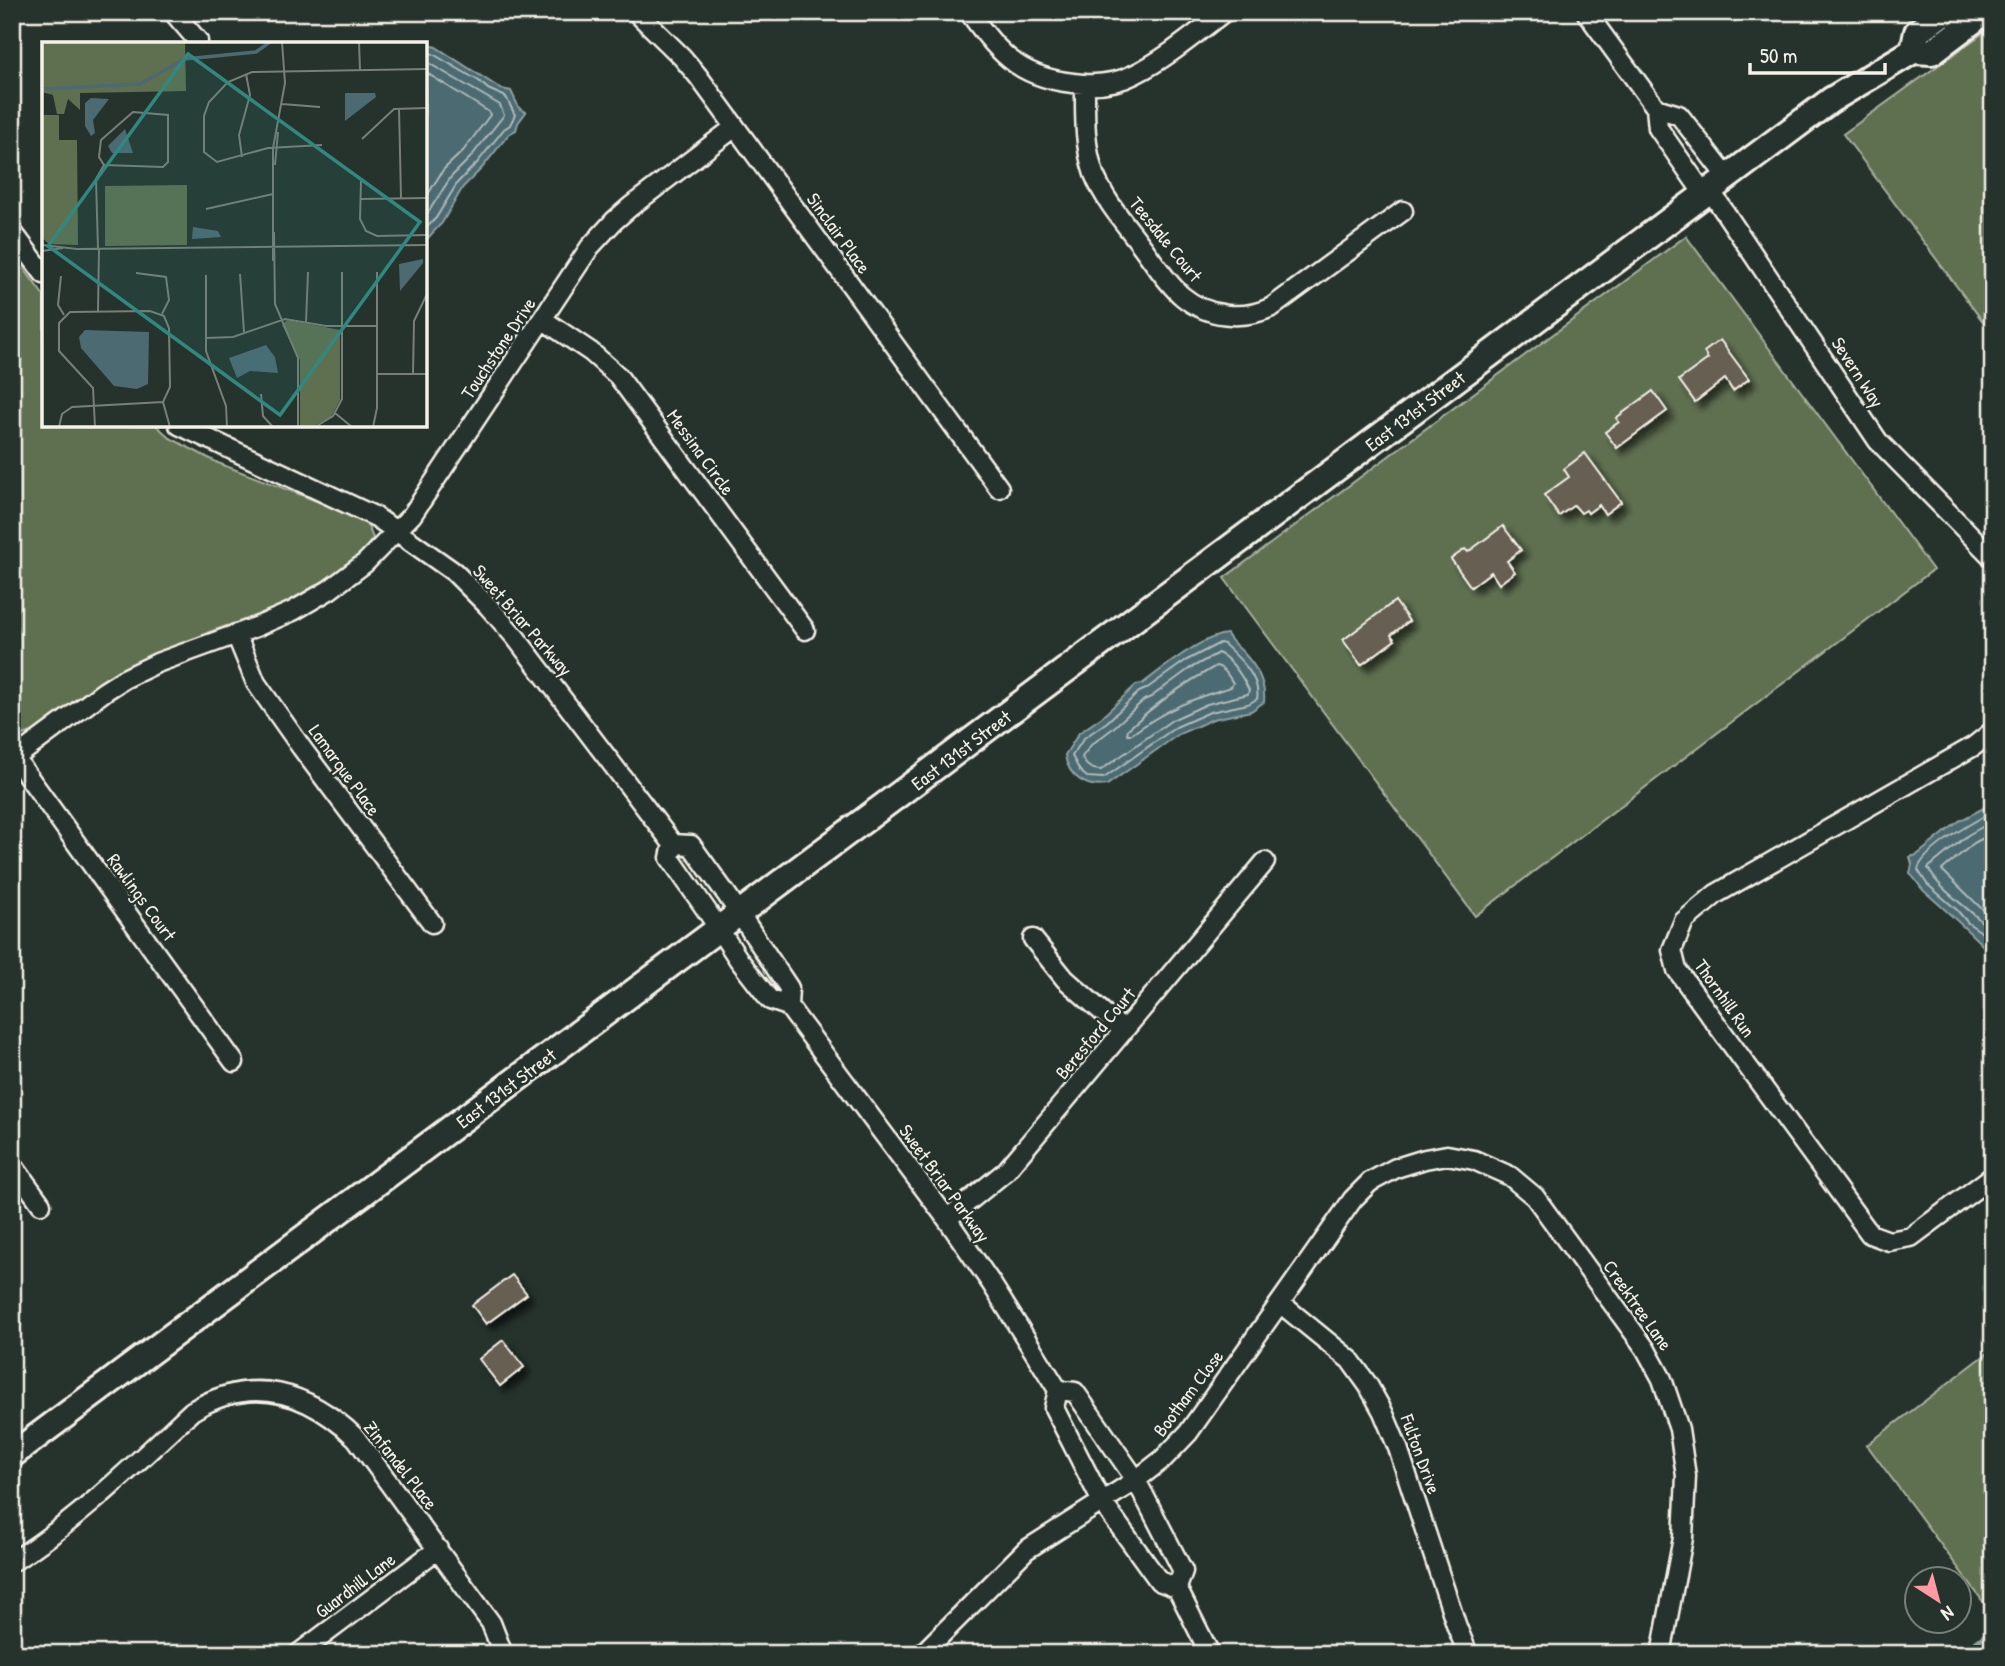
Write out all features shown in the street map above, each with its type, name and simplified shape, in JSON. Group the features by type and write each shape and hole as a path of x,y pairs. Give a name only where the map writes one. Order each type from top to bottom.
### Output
{"street":[{"path":"173,12 198,41"},
{"name":"Sinclair Place","path":"636,12 682,57 999,488"},
{"path":"969,12 999,50 1022,68 1052,81 1098,85 1132,76 1164,57 1224,12"},
{"path":"1586,12 1656,108 1658,128 1714,187"},
{"name":"East 131st Street","path":"1913,51 1917,32 1944,12"},
{"name":"East 131st Street","path":"12,1455 1832,100 1913,51 1932,51 1985,12"},
{"name":"Teesdale Court","path":"1085,84 1088,151 1101,190 1176,289 1195,305 1214,313 1247,316 1272,307 1404,211"},
{"path":"1656,108 1679,115 1714,187"},
{"name":"Touchstone Drive","path":"13,757 124,679 157,663 293,611 329,590 365,563 412,515 590,247 614,221 735,127"},
{"name":"Severn Way","path":"1714,187 1878,441 1993,558"},
{"path":"12,231 42,271"},
{"name":"Messina Circle","path":"542,319 590,352 618,376 805,631"},
{"name":"Sweet Briar Parkway","path":"183,427 365,511 454,572 488,606 524,649 673,844 691,845 789,988 788,1006"},
{"name":"Lamarque Place","path":"236,634 256,683 432,923"},
{"name":"Thornhill Run","path":"1993,731 1974,746 1716,894 1684,921 1672,950 1677,970 1870,1234 1889,1241 1911,1237 1993,1176"},
{"name":"Rawlings Court","path":"13,757 234,1062"},
{"name":"Sweet Briar Parkway","path":"673,844 670,858 739,960 770,1000 788,1006 947,1219 991,1283 1058,1390 1054,1408 1102,1502 1159,1581 1177,1588 1210,1654"},
{"name":"Beresford Court","path":"947,1219 1006,1171 1265,862"},
{"path":"1033,939 1065,979 1124,1031"},
{"name":"Creektree Lane","path":"1425,1159 1447,1155 1474,1160 1510,1176 1535,1197 1645,1348 1662,1379 1679,1429 1686,1476 1683,1538 1661,1654"},
{"name":"Bootham Close","path":"922,1654 1026,1550 1136,1480 1163,1459 1188,1433 1353,1199 1370,1182 1396,1168 1425,1159"},
{"path":"12,1164 41,1204"},
{"name":"Fulton Drive","path":"1280,1303 1350,1360 1383,1412 1398,1448 1468,1654"},
{"name":"Sweet Briar Parkway","path":"1058,1390 1075,1392 1136,1480 1183,1571 1177,1588"},
{"name":"Zinfandel Place","path":"12,1562 62,1528 192,1411 227,1394 270,1392 314,1405 356,1438 491,1623 503,1654"},
{"name":"Guardhill Lane","path":"298,1654 438,1549"}],"green space":[{"path":"1993,26 1993,335 1843,134"},
{"path":"1686,236 1933,570 1475,916 1224,578"},
{"path":"12,252 42,293 42,427 158,427 170,438 218,463 358,517 367,524 373,538 353,564 271,611 209,632 99,685 35,731 23,735 12,730"},
{"path":"1993,1349 1993,1615 1974,1589 1974,1564 1955,1564 1867,1445"}],"water":[{"path":"427,45 436,47 501,89 511,91 519,108 526,112 516,130 509,134 463,187 442,223 427,239"},
{"path":"1227,634 1252,662 1263,688 1264,702 1251,711 1213,719 1179,734 1107,785 1085,783 1074,775 1065,755 1079,733 1102,717 1136,685 1142,684 1194,647"},
{"path":"1993,803 1993,956 1922,889 1910,874 1910,857 1917,855 1959,821"}],"building":[{"path":"1720,340 1749,379 1733,391 1725,379 1695,402 1679,380 1708,359 1704,352"},
{"path":"1653,391 1667,411 1617,448 1605,432 1619,422 1616,418"},
{"path":"1585,453 1621,502 1605,514 1599,505 1588,513 1586,510 1581,513 1574,505 1559,516 1544,495 1569,477 1564,469"},
{"path":"1503,526 1521,550 1507,561 1515,572 1499,584 1491,572 1471,587 1451,559 1465,549 1468,552"},
{"path":"1395,601 1409,621 1391,635 1395,640 1361,665 1343,640"},
{"path":"512,1275 527,1294 486,1324 472,1305"},
{"path":"503,1340 524,1367 500,1386 479,1359"}],"waterway":[{"path":"1961,1654 1993,1629"}]}
